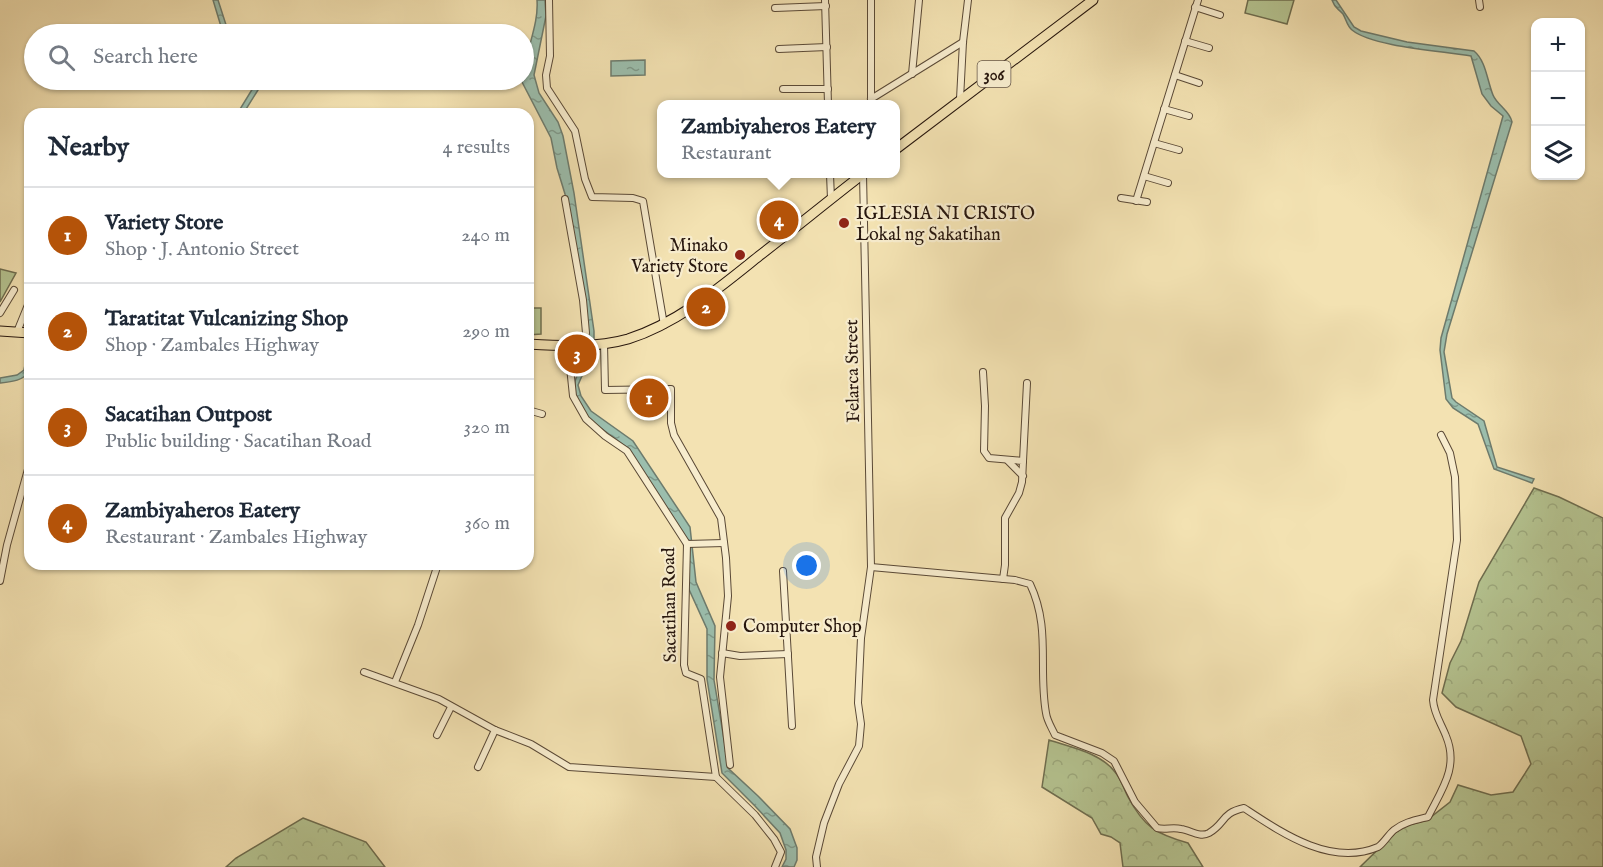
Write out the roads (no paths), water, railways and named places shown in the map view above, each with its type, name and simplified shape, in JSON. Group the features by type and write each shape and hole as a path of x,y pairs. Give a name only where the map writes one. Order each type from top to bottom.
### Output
{"main road":[{"name":"306","path":"900,146 1093,0"},
{"path":"534,344 602,343 626,339 664,325 735,276 858,178"},
{"path":"0,331 24,333"}],"street":[{"path":"549,0 550,56 546,75 548,88 575,131 585,179 592,197 633,198 643,201 664,325"},
{"path":"871,0 871,100"},
{"path":"912,74 919,0"},
{"path":"960,99 968,0"},
{"path":"776,8 826,3 828,100"},
{"path":"1136,201 1197,4 1220,15"},
{"path":"1185,41 1209,48"},
{"path":"874,100 963,42"},
{"path":"779,49 827,47"},
{"path":"1174,75 1198,83"},
{"path":"783,89 828,89"},
{"path":"1164,109 1189,116"},
{"path":"1154,143 1179,150"},
{"path":"1144,176 1168,183"},
{"path":"830,178 831,199"},
{"name":"Felarca Street","path":"817,867 816,856 829,809 859,746 861,724 858,703 861,638 871,567 863,178"},
{"path":"1121,198 1147,202"},
{"path":"565,199 583,300 586,333 584,344"},
{"path":"0,313 14,290"},
{"path":"17,332 24,315"},
{"path":"602,343 605,390 671,389 671,423 674,435 720,518 728,596 720,677 730,765"},
{"name":"Sacatihan Road","path":"571,345 570,367 573,396 586,419 627,451 687,544 684,665 686,673 701,679 716,777"},
{"path":"983,372 984,451 989,458 1023,461"},
{"path":"1003,579 1005,518 1019,493 1023,476 1027,383"},
{"path":"534,412 542,414"},
{"path":"871,567 932,571 1030,584 1039,602 1046,715 1055,735 1102,753 1114,761 1135,802 1157,828 1167,830 1180,828 1201,835 1209,833 1231,811 1244,808 1304,847 1336,855 1356,855 1379,846 1394,830 1406,822 1428,816 1447,780 1452,752 1434,713 1433,700 1456,540 1457,517 1455,477 1450,453 1442,435"},
{"path":"1008,461 1023,476"},
{"path":"0,581 7,545 24,484"},
{"path":"687,544 724,543"},
{"path":"395,682 418,625 436,570"},
{"path":"783,571 792,726"},
{"path":"722,653 740,656 788,654"},
{"path":"364,672 439,699 495,730 531,744 568,767 716,777 755,815 774,839 781,852 775,867"},
{"path":"437,735 451,707"},
{"path":"478,767 495,730"}],"water":[{"path":"213,0 218,0 226,24 220,24"},
{"path":"537,0 545,0 546,16 534,75 534,28"},
{"path":"1332,0 1336,0 1354,27 1361,31 1407,42 1474,51 1484,65 1495,99 1511,118 1512,122 1447,334 1444,352 1452,398 1484,421 1497,467 1534,479 1532,483 1494,469 1478,424 1453,408 1446,399 1440,350 1441,338 1503,116 1482,94 1471,56 1409,48 1362,36 1350,28"},
{"path":"645,60 645,75 611,76 611,61"},
{"path":"534,75 539,93 558,122 563,136 574,193 594,331 594,348 578,385 581,396 591,411 633,441 690,527 696,582 715,626 714,680 729,769 790,829 797,848 797,860 794,867 782,867 786,859 786,850 780,833 722,773 707,679 707,629 687,585 683,538 629,449 586,417 575,396 575,381 585,356 588,331 565,194 551,138 526,90 534,90"},
{"path":"252,90 258,90 247,108 241,108"},
{"path":"24,370 24,377 0,383 0,378 17,375"}],"place":[{"name":"Zambiyaheros Eatery","path":"779,220"},
{"name":"IGLESIA NI CRISTO Lokal ng Sakatihan","path":"844,223"},
{"name":"Minako Variety Store","path":"740,255"},
{"name":"Taratitat Vulcanizing Shop","path":"706,307"},
{"name":"Sacatihan Outpost","path":"577,354"},
{"name":"Variety Store","path":"649,398"},
{"name":"Computer Shop","path":"731,626"}]}
